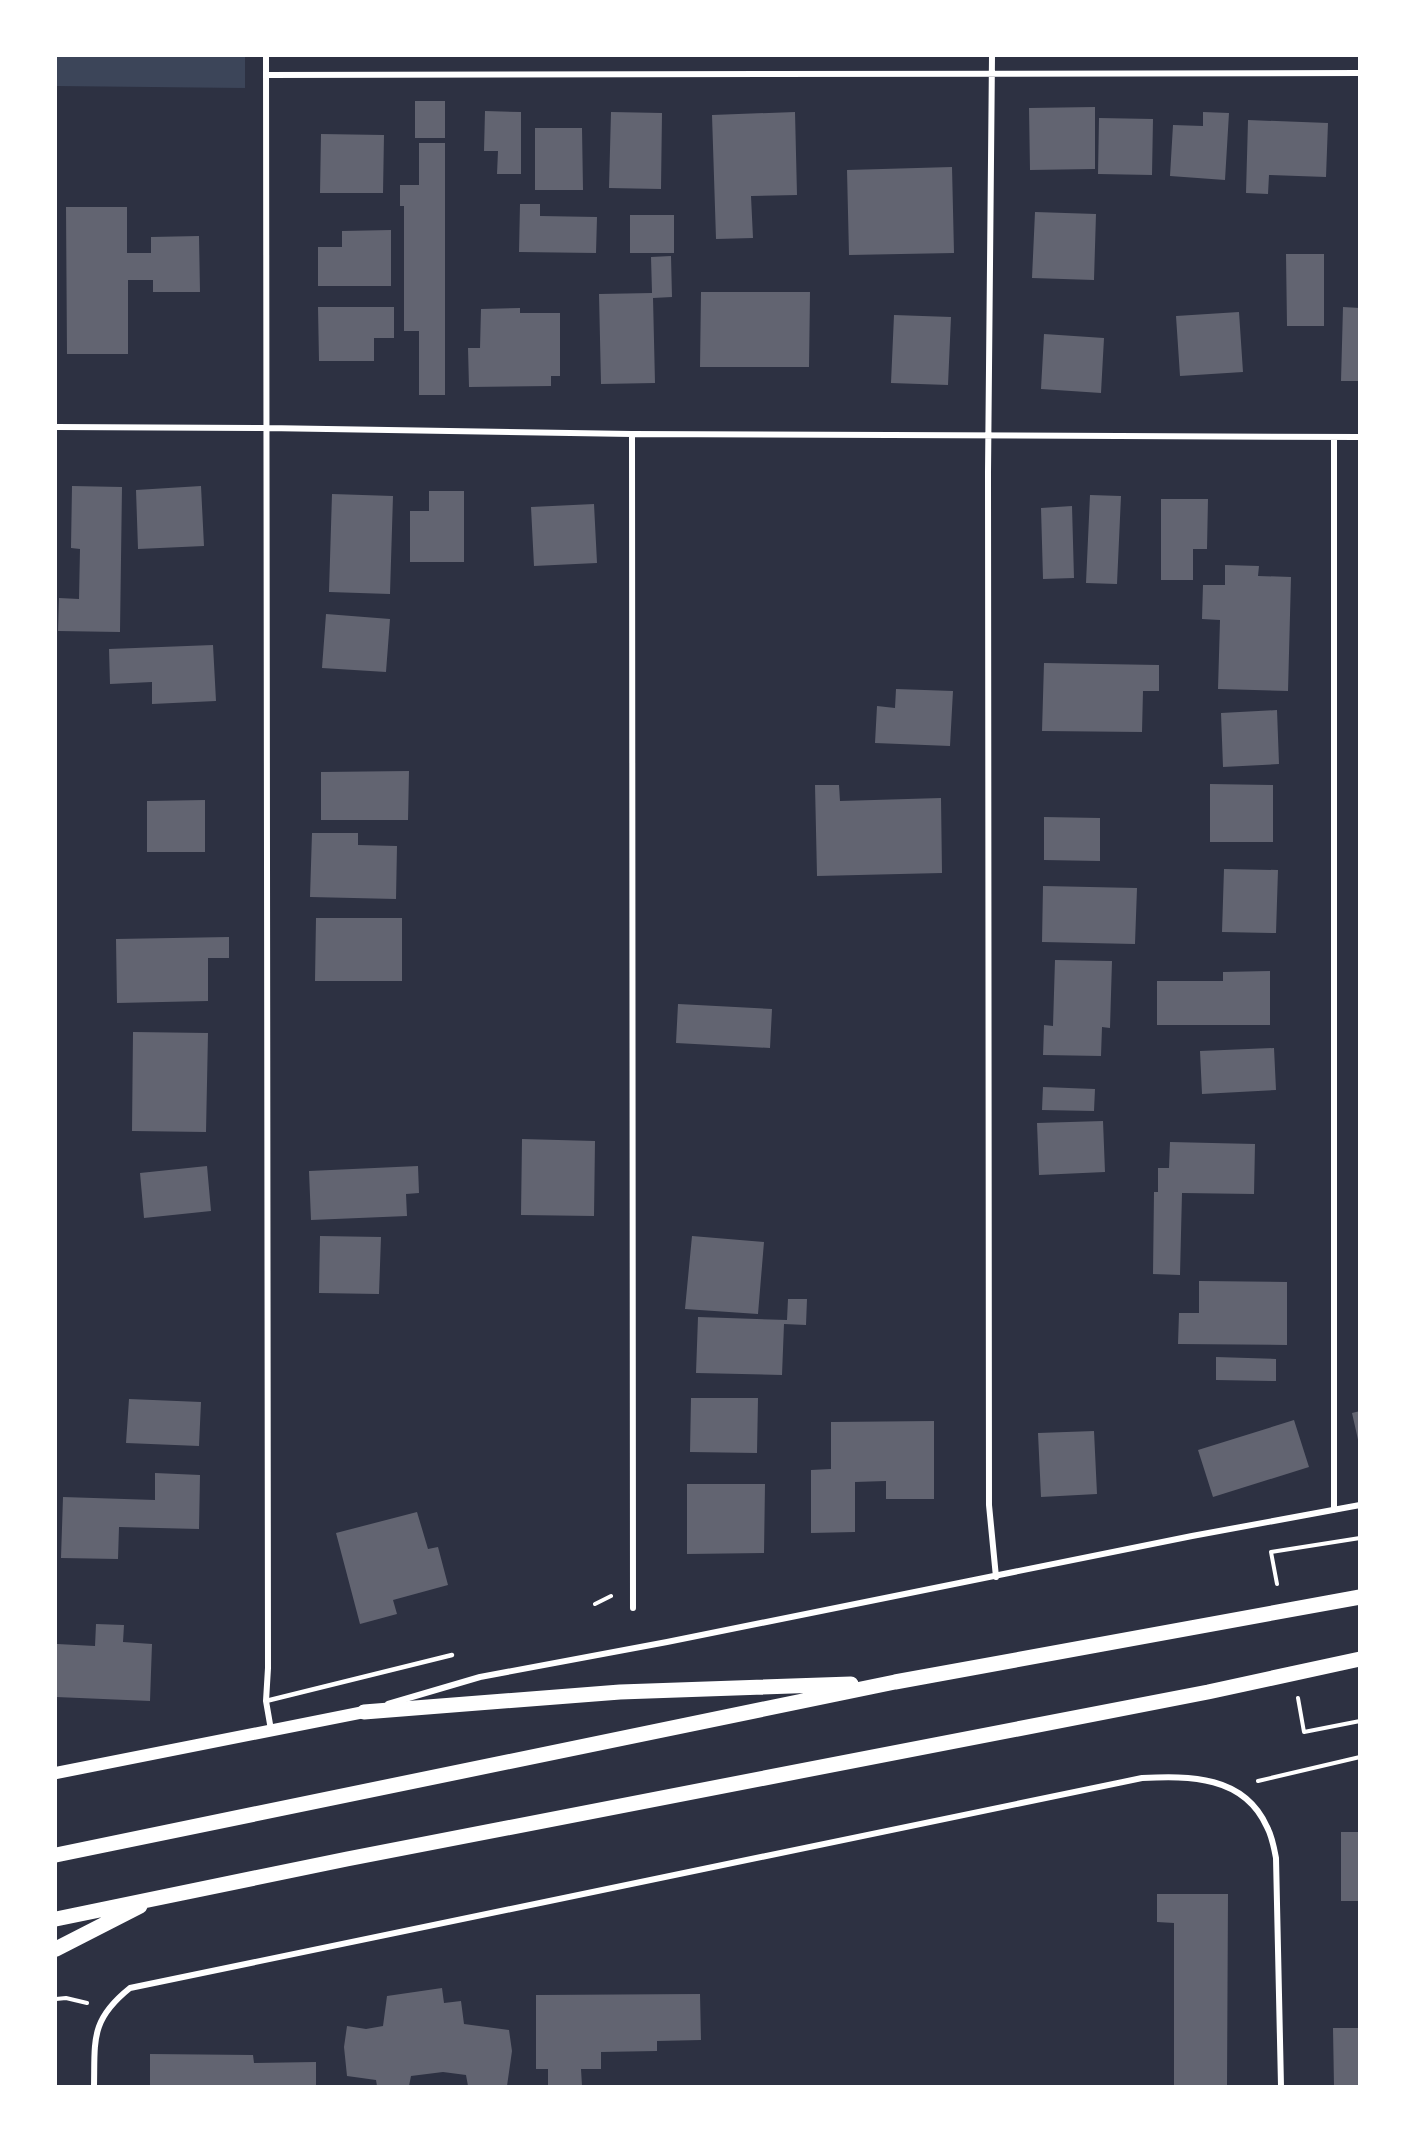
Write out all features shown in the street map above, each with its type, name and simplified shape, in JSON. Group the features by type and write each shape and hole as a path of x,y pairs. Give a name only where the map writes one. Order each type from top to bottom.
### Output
{"main road":[{"path":"56,1855 896,1682 1359,1597"},
{"path":"56,1919 359,1856 1208,1692 1359,1659"},
{"path":"56,1773 364,1712 620,1692 896,1682"},
{"path":"56,1948 159,1897"}],"street":[{"path":"266,56 268,1668 266,1701 271,1730"},
{"path":"992,56 989,435 989,1505 996,1577"},
{"path":"266,75 1359,73"},
{"path":"56,427 632,434 1359,437"},
{"path":"632,434 633,1608"},
{"path":"1334,436 1334,1510"},
{"path":"364,1712 480,1677 1359,1505"},
{"path":"94,2086 96,2034 108,2009 130,1988 1142,1778 1182,1776 1207,1779 1228,1788 1247,1800 1267,1826 1276,1858 1281,2086"}],"lane":[{"path":"266,1701 452,1655"}],"path":[{"path":"1277,1586 1271,1552 1359,1538"},
{"path":"1296,1687 1304,1732 1359,1721"},
{"path":"1228,1788 1359,1757"},
{"path":"56,1999 66,1998 108,2009"}],"shaded area":[{"path":"56,56 245,56 245,88 56,86"}],"building":[{"path":"415,101 445,101 445,138 415,138"},
{"path":"1095,107 1095,169 1030,170 1029,108"},
{"path":"485,111 521,112 521,174 497,174 498,151 484,151"},
{"path":"611,112 662,113 661,189 609,188"},
{"path":"795,112 797,195 751,196 753,238 716,239 712,115"},
{"path":"1203,112 1229,113 1225,180 1170,176 1173,125 1203,126"},
{"path":"1099,118 1153,119 1152,175 1098,174"},
{"path":"1248,120 1328,123 1326,177 1269,175 1268,194 1246,193"},
{"path":"535,128 582,128 583,190 535,190"},
{"path":"321,134 384,135 383,193 320,193"},
{"path":"419,143 445,143 445,395 419,395 419,331 404,331 404,206 400,206 400,185 419,185"},
{"path":"952,167 954,253 849,255 847,170"},
{"path":"520,204 540,204 540,216 597,217 596,253 519,252"},
{"path":"66,207 127,207 127,253 151,253 151,237 199,236 200,292 153,292 153,280 128,280 128,354 67,354"},
{"path":"1035,212 1096,214 1094,280 1032,278"},
{"path":"630,215 674,215 674,253 630,253"},
{"path":"391,230 391,286 318,286 318,247 342,247 342,231"},
{"path":"1286,254 1324,254 1324,326 1287,326"},
{"path":"671,256 672,297 653,298 655,383 601,384 599,294 652,293 651,257"},
{"path":"701,292 810,292 809,367 700,367"},
{"path":"318,307 394,307 394,338 374,338 374,361 319,361"},
{"path":"1343,307 1360,308 1360,381 1341,381"},
{"path":"520,308 520,313 560,313 560,376 551,376 551,386 469,387 468,348 480,348 481,309"},
{"path":"1239,312 1243,372 1180,376 1176,316"},
{"path":"894,315 951,317 948,385 891,383"},
{"path":"1044,334 1104,338 1101,393 1041,389"},
{"path":"72,486 122,487 120,632 58,631 59,598 79,599 80,549 71,548"},
{"path":"201,486 204,546 138,549 136,490"},
{"path":"429,491 464,491 464,562 410,562 410,511 429,511"},
{"path":"332,494 393,496 390,594 329,592"},
{"path":"1090,495 1121,496 1117,584 1086,583"},
{"path":"1161,499 1208,499 1207,549 1193,549 1193,580 1161,580"},
{"path":"594,504 597,563 534,566 531,507"},
{"path":"1072,506 1074,578 1043,579 1041,508"},
{"path":"1225,565 1259,566 1258,576 1291,577 1288,691 1218,689 1220,620 1202,619 1203,585 1225,585"},
{"path":"326,614 390,619 386,672 322,668"},
{"path":"213,645 216,701 152,704 152,682 110,684 109,649"},
{"path":"1044,663 1159,665 1159,691 1143,691 1142,732 1042,731"},
{"path":"896,689 953,691 950,746 875,743 877,706 895,708"},
{"path":"1277,710 1279,764 1223,767 1221,713"},
{"path":"409,771 408,820 321,820 321,772"},
{"path":"1210,784 1273,785 1273,842 1210,842"},
{"path":"815,785 839,785 840,801 941,798 942,873 817,876"},
{"path":"205,800 205,852 147,852 147,801"},
{"path":"1044,817 1100,818 1100,861 1044,860"},
{"path":"312,833 358,833 358,845 397,846 396,899 310,897"},
{"path":"1224,869 1278,870 1276,933 1222,932"},
{"path":"1043,886 1137,888 1135,944 1042,942"},
{"path":"316,918 402,918 402,981 315,981"},
{"path":"229,937 229,958 208,958 208,1001 117,1003 116,939"},
{"path":"1055,960 1112,961 1110,1028 1102,1027 1101,1056 1043,1055 1044,1025 1053,1026"},
{"path":"1270,971 1270,1025 1157,1025 1157,981 1223,981 1223,972"},
{"path":"678,1004 772,1009 770,1048 676,1043"},
{"path":"133,1032 208,1033 206,1132 132,1131"},
{"path":"1274,1048 1276,1090 1202,1094 1200,1051"},
{"path":"1043,1087 1095,1089 1094,1111 1042,1110"},
{"path":"1103,1121 1105,1172 1039,1175 1037,1123"},
{"path":"522,1139 595,1141 594,1216 521,1215"},
{"path":"1170,1142 1255,1144 1254,1194 1182,1193 1180,1275 1153,1274 1154,1192 1158,1192 1158,1168 1169,1168"},
{"path":"207,1166 211,1211 144,1218 140,1173"},
{"path":"418,1166 419,1193 406,1194 407,1216 311,1220 309,1171"},
{"path":"320,1236 381,1237 379,1294 319,1293"},
{"path":"692,1236 764,1242 758,1314 685,1309"},
{"path":"1199,1281 1287,1282 1287,1345 1178,1344 1179,1313 1199,1313"},
{"path":"788,1299 807,1299 806,1325 784,1324 782,1375 696,1373 698,1317 787,1320"},
{"path":"1216,1357 1276,1359 1276,1381 1216,1380"},
{"path":"691,1398 758,1398 757,1453 690,1452"},
{"path":"129,1399 201,1402 199,1446 126,1443"},
{"path":"1360,1411 1360,1444 1359,1444 1352,1413"},
{"path":"1294,1420 1309,1467 1213,1497 1198,1450"},
{"path":"934,1421 934,1499 886,1499 886,1481 855,1482 855,1532 811,1533 811,1470 831,1469 831,1422"},
{"path":"1094,1431 1097,1494 1041,1497 1038,1433"},
{"path":"155,1473 200,1475 199,1529 119,1527 118,1559 61,1558 63,1497 155,1500"},
{"path":"687,1484 765,1484 764,1553 687,1554"},
{"path":"417,1512 428,1549 438,1547 448,1585 393,1600 397,1614 360,1624 336,1533"},
{"path":"96,1624 124,1625 123,1642 152,1644 150,1701 56,1697 57,1644 95,1646"},
{"path":"1341,1832 1360,1832 1360,1901 1341,1901"},
{"path":"1157,1894 1228,1894 1227,2086 1174,2086 1174,1923 1157,1922"},
{"path":"442,1988 444,2003 461,2001 464,2024 509,2030 512,2051 507,2086 468,2086 466,2075 443,2072 411,2076 409,2086 377,2086 376,2080 347,2076 344,2047 347,2026 366,2029 383,2026 387,1996"},
{"path":"700,1994 701,2040 657,2041 657,2051 601,2052 601,2069 581,2069 582,2086 548,2086 548,2069 536,2069 536,1995"},
{"path":"1333,2028 1360,2028 1360,2086 1334,2086"},
{"path":"150,2054 253,2055 254,2063 316,2062 316,2086 150,2086"}]}
